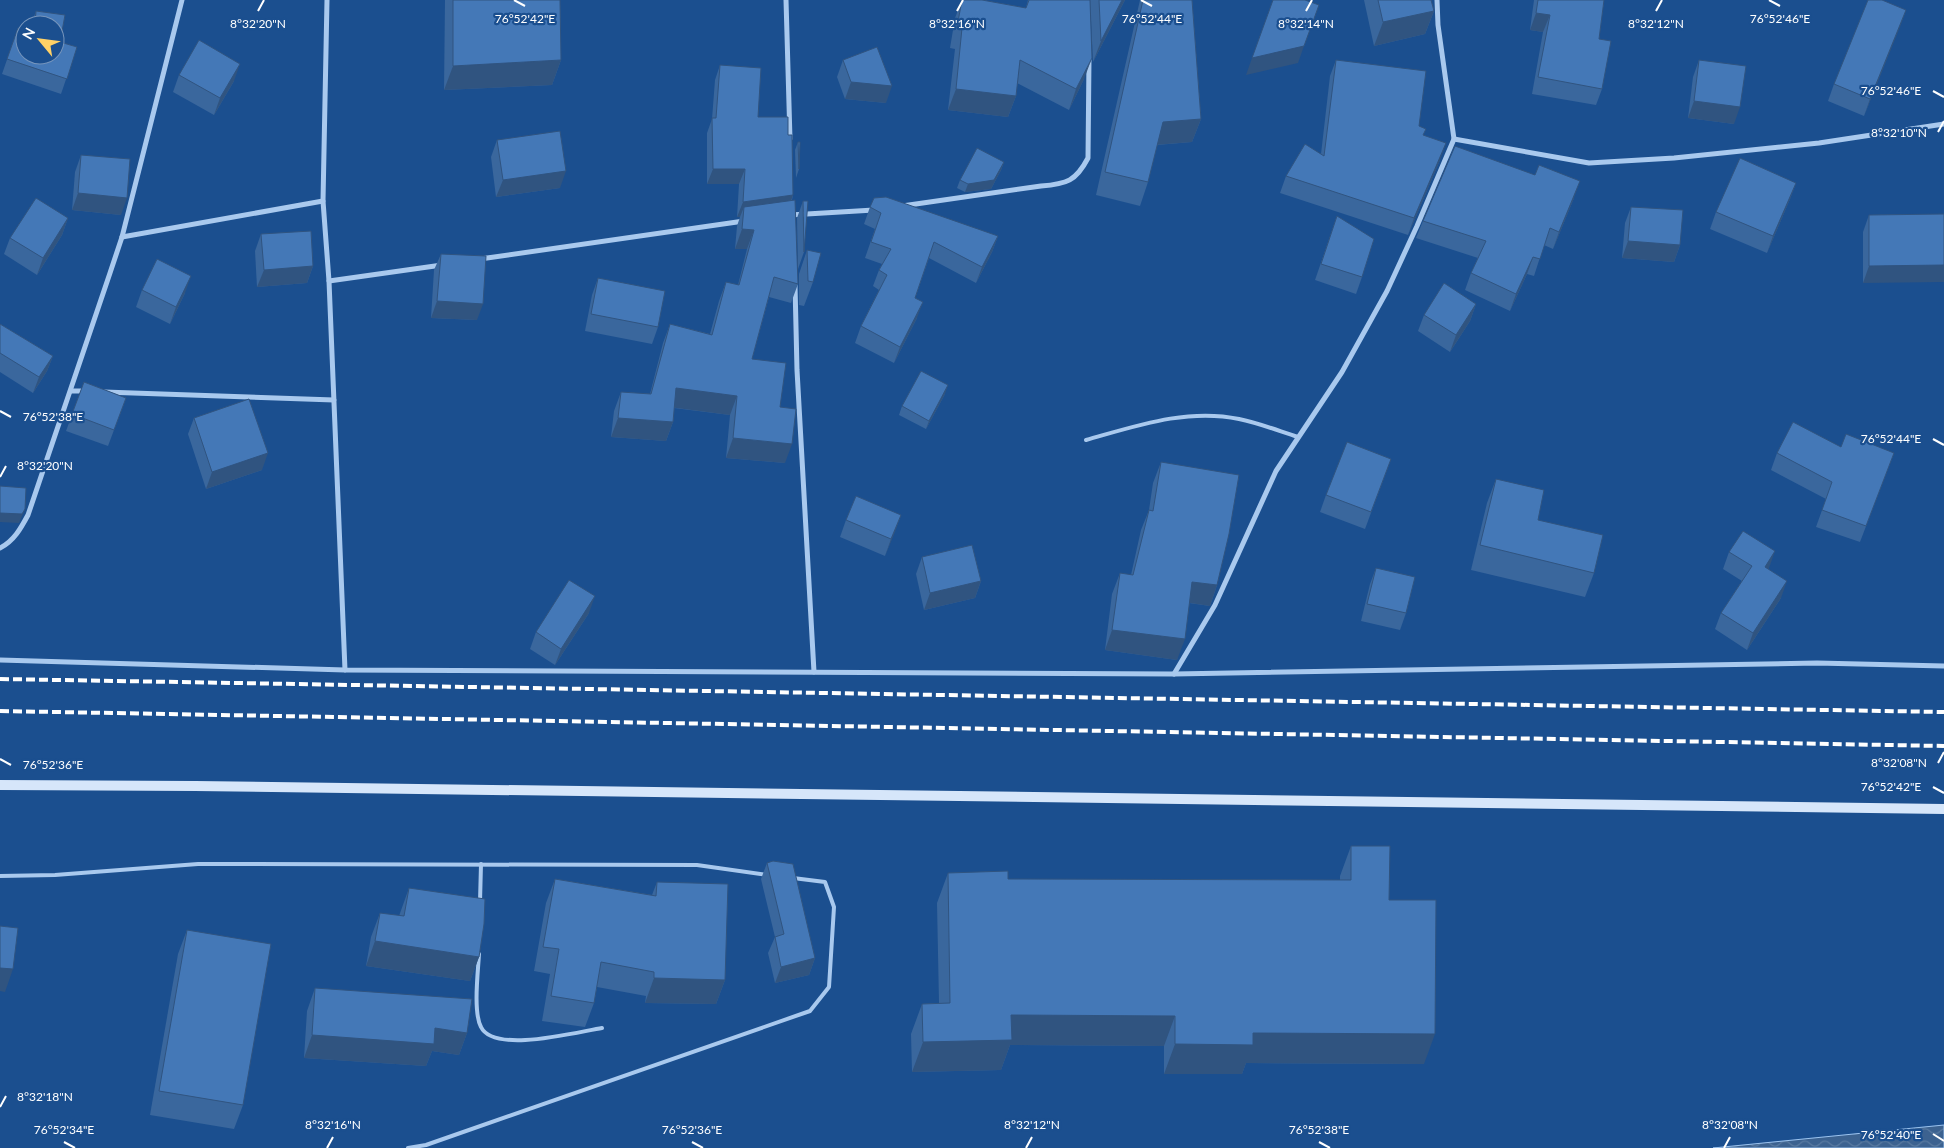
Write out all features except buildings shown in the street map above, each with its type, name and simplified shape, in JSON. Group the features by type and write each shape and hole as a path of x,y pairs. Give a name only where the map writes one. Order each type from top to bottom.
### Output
{"main road":[{"path":"0,785 1944,809"}],"street":[{"path":"0,548 19,532 28,515 71,391 122,237 182,0"},
{"path":"327,0 323,201 329,282 345,670"},
{"path":"786,0 791,148"},
{"path":"1174,674 1215,605 1276,471 1342,372 1387,291 1454,139 1438,25 1437,0"},
{"path":"892,207 1059,185 1070,181 1081,172 1088,158 1088,49"},
{"path":"1454,139 1589,163 1674,158 1819,143 1944,124"},
{"path":"122,237 323,201"},
{"path":"793,205 793,224"},
{"path":"784,216 882,209"},
{"path":"475,260 746,221"},
{"path":"329,282 446,264"},
{"path":"795,283 797,370 814,672"},
{"path":"71,391 90,391"},
{"path":"100,392 334,400"},
{"path":"0,660 345,670 1174,674 1816,664 1944,666"}],"lane":[{"path":"1086,440 1158,420 1198,415 1238,419 1298,437"},
{"path":"0,876 55,875 198,864 697,865 776,876"},
{"path":"480,912 481,864"},
{"path":"408,1148 426,1145 810,1011 829,987 834,907 825,882 786,877"},
{"path":"479,950 477,1016 485,1034 494,1038 520,1041 602,1028"}],"water":[{"path":"1944,1125 1944,1148 1713,1148"}],"railway":[{"path":"0,679 1944,712"},
{"path":"0,711 1944,746"}]}
